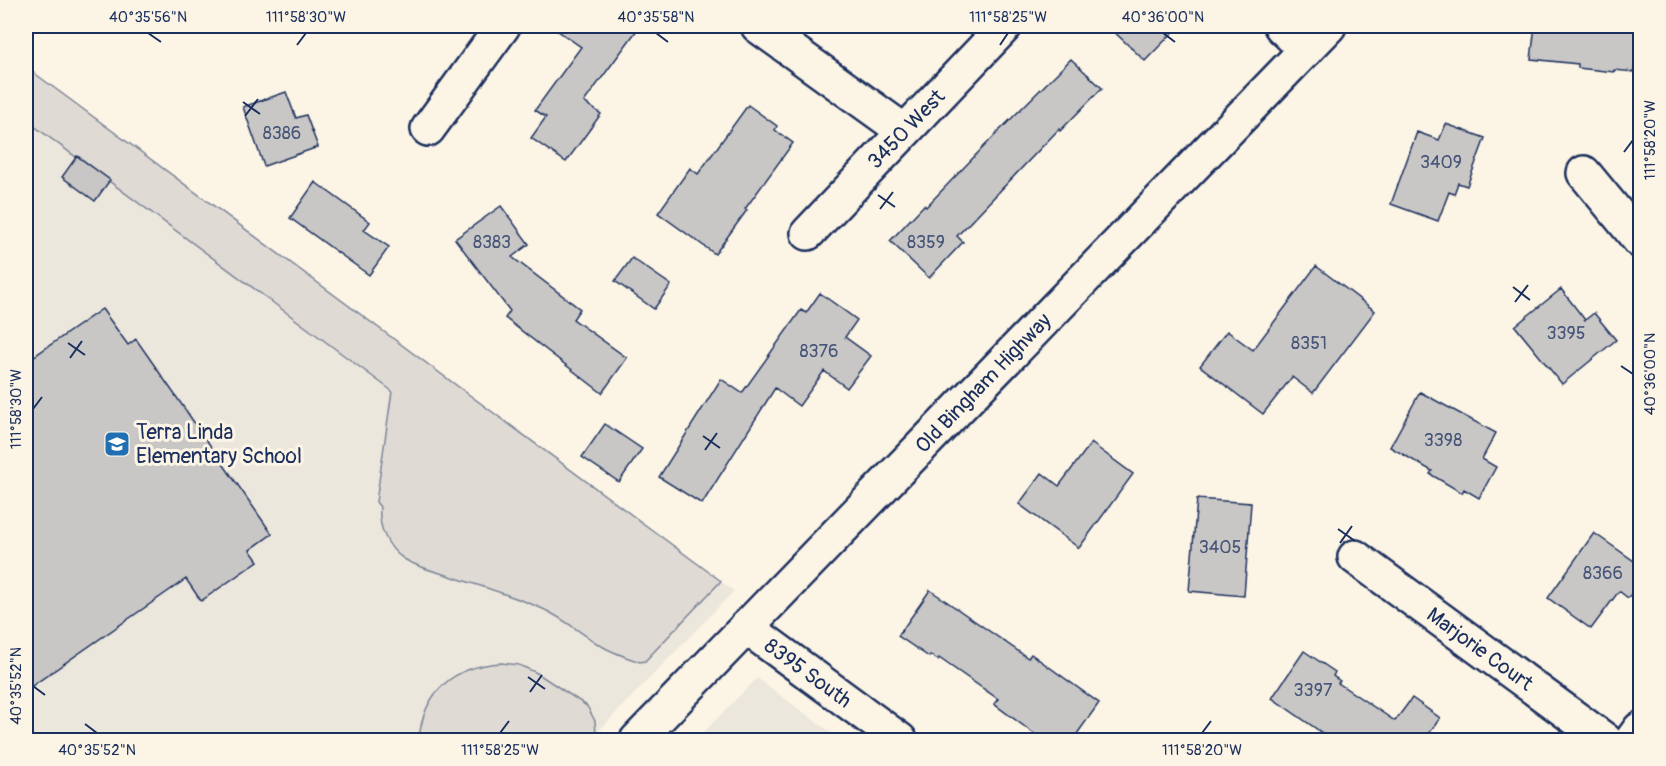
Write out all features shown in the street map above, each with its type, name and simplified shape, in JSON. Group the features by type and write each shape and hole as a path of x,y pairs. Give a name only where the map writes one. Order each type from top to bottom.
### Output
{"street":[{"path":"428,129 503,26"},
{"path":"758,26 904,130"},
{"name":"3450 West","path":"808,233 1005,26"},
{"path":"1281,26 1306,50"},
{"name":"Old Bingham Highway","path":"637,741 1329,26"},
{"path":"1584,172 1641,242"},
{"name":"Marjorie Court","path":"1355,557 1605,741"},
{"name":"8395 South","path":"746,627 900,741"},
{"path":"1632,741 1641,729"}],"shaded area":[{"path":"26,67 734,591 590,740 26,740"},
{"path":"26,67 721,581 645,661 640,662 603,647 543,609 420,567 404,559 388,543 382,529 380,507 376,502 392,391 78,156 76,157 26,120"},
{"path":"501,663 519,665 537,673 587,706 595,721 596,734 590,740 419,740 427,708 443,685 469,670"},
{"path":"757,678 841,740 696,740"}],"building":[{"path":"551,26 640,26 584,102 601,114 566,162 531,138 546,117 535,110 581,47"},
{"path":"1108,26 1179,26 1145,61"},
{"path":"1535,26 1638,26 1634,72 1578,68 1578,64 1531,59"},
{"path":"1071,59 1102,88 1060,131 1059,129 957,236 963,242 929,278 890,241"},
{"path":"286,92 296,118 306,115 318,147 264,166 243,107"},
{"path":"748,105 777,126 775,130 793,143 715,254 658,213 690,168 698,174"},
{"path":"1446,124 1485,138 1467,186 1458,183 1454,194 1449,192 1438,221 1391,204 1417,132 1439,140"},
{"path":"77,156 110,180 95,201 62,177"},
{"path":"315,182 370,222 364,230 389,247 369,275 290,218"},
{"path":"501,206 529,244 512,257 580,309 573,319 627,358 602,393 505,318 510,311 455,239"},
{"path":"632,258 671,285 654,309 615,281"},
{"path":"1316,266 1375,311 1313,393 1292,377 1263,414 1200,366 1227,331 1253,350"},
{"path":"1561,289 1585,320 1594,313 1616,340 1562,384 1515,326"},
{"path":"820,293 857,320 845,337 871,356 847,388 824,371 799,406 775,388 702,504 659,477 721,379 742,393 801,310 806,313"},
{"name":"Terra Linda Elementary School","path":"102,309 128,345 136,339 272,534 250,550 258,561 201,601 186,579 26,690 26,362"},
{"path":"1420,392 1496,433 1482,459 1496,467 1479,498 1464,489 1462,493 1430,474 1432,471 1390,447"},
{"path":"605,424 642,449 619,482 582,457"},
{"path":"1091,443 1133,474 1079,548 1019,504 1042,473 1059,486"},
{"path":"1197,499 1251,503 1244,596 1189,591"},
{"path":"1594,533 1641,566 1641,581 1628,598 1619,591 1591,629 1548,598"},
{"path":"930,590 1028,658 1031,654 1099,703 1072,741 1044,741 994,704 998,699 939,658 938,660 930,655 929,657 898,636"},
{"path":"1304,651 1335,672 1333,676 1340,681 1338,683 1395,721 1412,698 1440,718 1424,741 1334,741 1272,698"}],"place":[{"name":"Terra Linda Elementary School","path":"117,444"}]}
